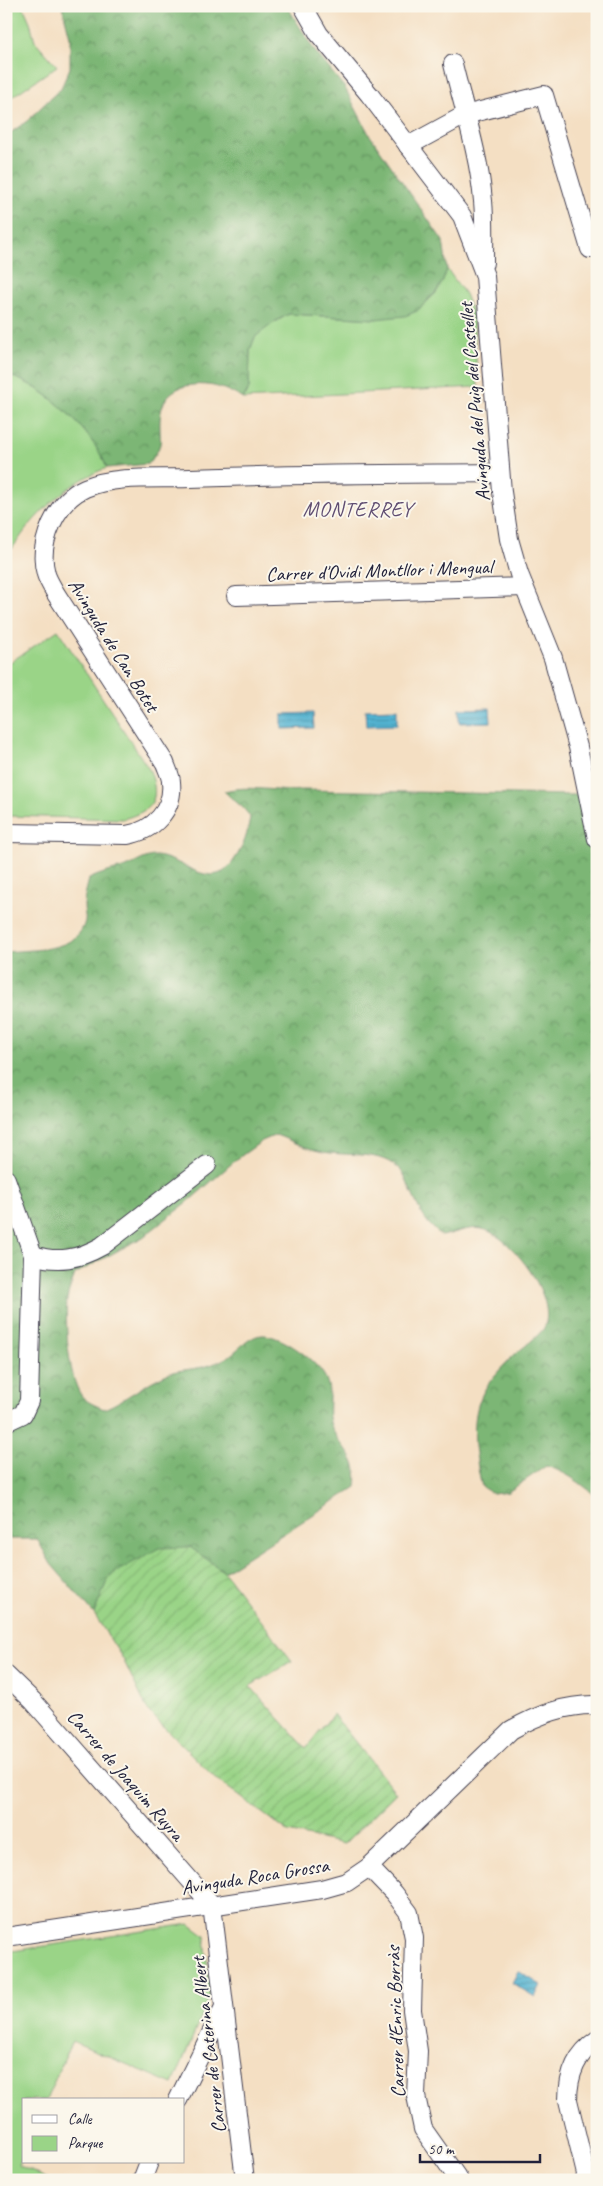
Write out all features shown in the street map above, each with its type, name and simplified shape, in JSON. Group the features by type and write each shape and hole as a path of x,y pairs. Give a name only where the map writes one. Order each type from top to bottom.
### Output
{"street":[{"name":"Avinguda del Puig del Castellet","path":"303,6 320,34 354,74 462,216 485,276 500,473 508,539 524,587 555,666 578,747 597,839"},
{"path":"453,64 465,115 476,150 484,201 485,276"},
{"path":"408,146 465,115 544,95 590,250 597,248"},
{"name":"Avinguda de Can Botet","path":"6,832 127,835 138,833 157,821 169,802 171,781 165,763 56,594 46,573 44,552 50,526 63,504 84,488 107,481 240,476 500,473"},
{"name":"Carrer d'Ovidi Montllor i Mengual","path":"236,596 524,587"},
{"path":"33,1255 48,1260 62,1260 87,1254 102,1246 207,1165"},
{"path":"6,1179 33,1255 28,1401 23,1414 6,1422"},
{"name":"Carrer de Joaquim Ruyra","path":"6,1675 39,1709 212,1904"},
{"name":"Avinguda Roca Grossa","path":"6,1937 212,1904 322,1889 347,1882 369,1867 511,1730 532,1718 581,1704 597,1705"},
{"name":"Carrer d'Enric Borràs","path":"369,1867 394,1892 409,1913 414,1938 412,2010 418,2051 416,2096 423,2129 459,2180"},
{"name":"Carrer de Caterina Albert","path":"212,1904 245,2180"},
{"path":"179,2098 224,2007"},
{"path":"585,2180 586,2174 568,2100 568,2088 571,2070 583,2052 597,2040"},
{"path":"142,2180 149,2164"}],"green space":[{"path":"6,6 23,6 35,41 57,66 6,101"},
{"path":"62,6 287,6 314,50 345,88 369,134 443,241 447,269 443,281 436,292 417,311 405,316 375,319 289,314 255,337 250,350 249,388 243,399 224,389 212,386 192,385 176,390 170,394 163,405 160,420 160,444 157,452 148,464 107,468 91,440 66,411 36,388 6,375 6,136 27,121 61,88 70,68 70,37"},
{"path":"447,269 465,294 473,315 478,387 243,399 249,388 250,350 255,337 265,328 289,314 375,319 417,311 436,293"},
{"path":"7,375 37,389 66,411 91,439 107,468 84,478 53,501 27,528 6,556"},
{"path":"58,630 150,771 154,790 152,803 133,816 123,819 6,816 6,665"},
{"path":"596,783 597,1497 573,1478 546,1466 508,1492 493,1494 482,1487 475,1446 475,1418 478,1406 487,1386 494,1377 513,1356 542,1331 547,1316 545,1301 539,1286 520,1257 497,1236 486,1230 475,1228 442,1236 423,1215 403,1174 394,1164 363,1155 319,1151 276,1135 262,1141 237,1159 189,1201 143,1237 75,1274 68,1293 66,1310 70,1363 81,1395 92,1404 104,1409 167,1374 204,1367 223,1360 254,1337 259,1335 272,1336 299,1350 315,1364 325,1377 329,1388 330,1422 333,1431 348,1452 355,1466 357,1476 356,1487 224,1572 190,1547 109,1576 94,1614 51,1564 37,1539 6,1539 6,952 52,947 73,939 81,931 85,921 84,902 89,879 98,875 126,867 151,856 166,858 197,872 207,874 216,874 225,870 234,860 243,844 250,817 224,791 254,788 293,791 572,795 586,793"},
{"path":"190,1547 224,1572 292,1661 250,1686 306,1748 333,1714 396,1793 344,1844 288,1832 215,1778 148,1711 123,1659 94,1614 109,1576 159,1548"},
{"path":"189,1924 205,1936 210,1996 173,2084 72,2041 47,2098 22,2098 22,2156 18,2165 50,2180 6,2180 6,1952"}],"water":[{"path":"490,708 491,722 459,723 459,709"},
{"path":"397,709 397,725 366,726 365,710"},
{"path":"313,713 314,728 282,729 282,714"},
{"path":"518,1971 541,1985 535,1997 512,1983"}],"district":[{"name":"MONTERREY","path":"358,509"}]}
